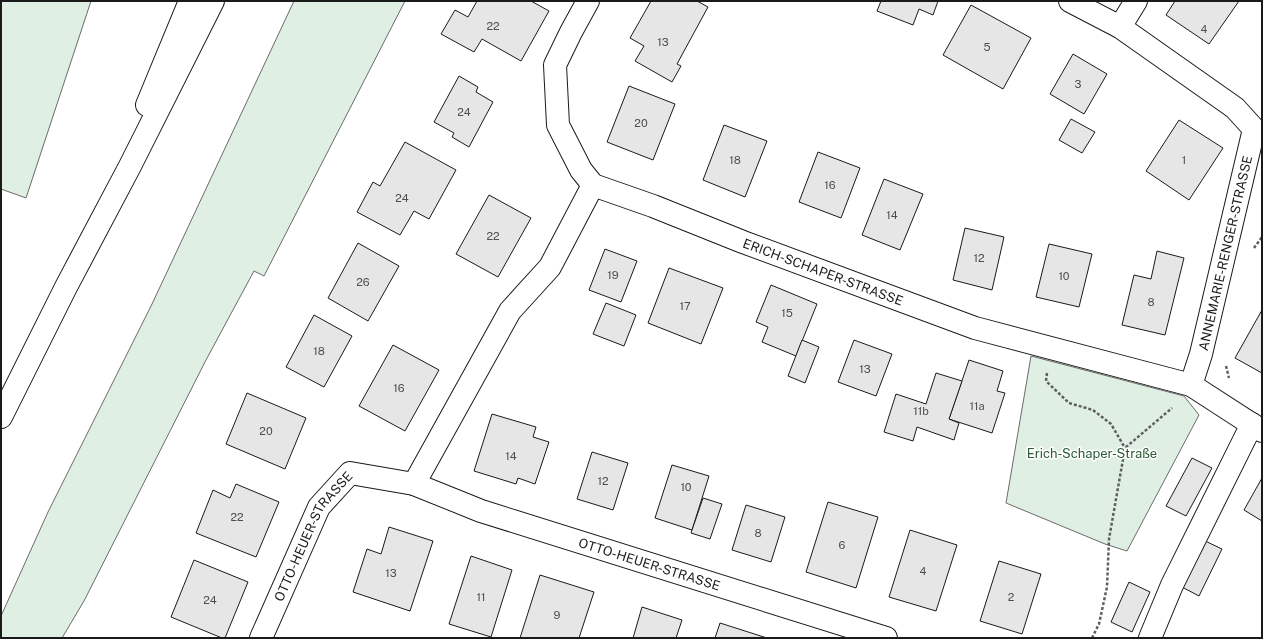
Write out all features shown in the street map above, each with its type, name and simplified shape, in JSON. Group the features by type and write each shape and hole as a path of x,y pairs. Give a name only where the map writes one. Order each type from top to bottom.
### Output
{"street":[{"path":"66,287 143,113 190,1"},
{"path":"1,417 213,1"},
{"path":"414,484 510,311 550,267 594,185 581,170 558,125 555,65 588,1"},
{"name":"ANNEMARIE-RENGER-STRASSE","path":"1070,1 1120,28 1235,108 1254,129 1201,354 1191,385"},
{"path":"1120,28 1136,1"},
{"name":"ERICH-SCHAPER-STRASSE","path":"594,185 975,328 1191,385 1257,428"},
{"path":"1150,638 1172,585 1257,428"},
{"name":"OTTO-HEUER-STRASSE","path":"261,638 319,508 350,473 414,484 481,511 886,638"}],"path":[{"path":"1254,249 1262,237"},
{"path":"1052,348 1046,380 1069,403 1094,410 1111,424 1125,448"},
{"path":"1224,362 1230,380"},
{"path":"1092,638 1099,624 1107,587 1108,539 1125,448 1182,399 1191,385"}],"green space":[{"path":"1,1 91,1 26,198 1,189"},
{"path":"294,1 405,1 264,276 254,271 206,360 84,601 62,638 1,638 1,616 48,512 152,304"},
{"name":"Erich-Schaper-Straße","path":"1031,356 1184,396 1199,415 1127,551 1105,544 1006,503"}],"building":[{"path":"477,1 531,1 549,11 521,61 482,39 474,52 441,34 455,10 468,17"},
{"path":"651,1 697,1 708,7 677,64 681,66 672,82 635,61 644,46 630,38"},
{"path":"881,1 938,1 933,15 919,9 913,25 877,11"},
{"path":"1175,1 1239,1 1209,44 1166,15"},
{"path":"971,5 1031,38 1003,89 943,55"},
{"path":"1073,54 1107,74 1084,114 1050,94"},
{"path":"459,76 478,87 476,92 493,102 469,147 452,137 454,133 434,122"},
{"path":"629,86 675,104 653,160 607,142"},
{"path":"1071,119 1095,132 1082,153 1059,140"},
{"path":"1179,120 1223,148 1189,200 1146,171"},
{"path":"724,125 767,141 745,197 703,180"},
{"path":"405,142 456,170 429,219 414,211 400,235 357,212 373,182 380,186"},
{"path":"818,152 860,168 841,218 799,202"},
{"path":"884,179 923,194 900,250 862,235"},
{"path":"489,195 531,218 498,277 456,254"},
{"path":"965,228 1004,237 992,290 953,280"},
{"path":"358,243 399,266 368,321 328,298"},
{"path":"1049,244 1092,254 1079,307 1036,297"},
{"path":"605,249 637,261 621,302 589,290"},
{"path":"1157,251 1184,258 1165,335 1122,325 1134,275 1151,279"},
{"path":"669,268 723,288 701,344 648,323"},
{"path":"771,285 817,304 796,356 762,342 768,327 756,322"},
{"path":"606,303 636,315 624,346 593,334"},
{"path":"1262,310 1262,373 1235,358"},
{"path":"314,315 352,336 324,387 286,367"},
{"path":"802,340 819,347 805,383 788,376"},
{"path":"854,340 892,354 876,396 838,382"},
{"path":"393,345 439,370 405,431 359,406"},
{"path":"969,360 1003,371 997,391 1005,393 992,433 949,419"},
{"path":"936,373 962,381 949,419 959,423 954,440 917,427 913,441 884,432 896,394 926,404"},
{"path":"247,393 306,418 285,469 226,444"},
{"path":"492,414 536,427 533,437 549,442 535,484 518,478 516,484 474,471"},
{"path":"592,452 628,463 613,510 577,499"},
{"path":"1192,458 1212,468 1186,516 1166,506"},
{"path":"672,465 709,476 692,530 655,518"},
{"path":"1262,478 1262,521 1244,510"},
{"path":"236,484 279,502 256,557 196,533 213,490 230,498"},
{"path":"703,498 722,504 710,539 691,533"},
{"path":"828,502 878,517 856,588 806,572"},
{"path":"746,505 785,517 771,562 732,550"},
{"path":"389,527 433,541 410,611 353,592 367,549 381,554"},
{"path":"910,530 957,545 936,611 889,597"},
{"path":"1203,540 1222,549 1199,596 1180,586"},
{"path":"471,556 512,570 491,637 449,624"},
{"path":"194,560 248,582 225,638 171,617"},
{"path":"999,561 1041,574 1022,634 980,621"},
{"path":"540,575 594,592 579,638 520,638"},
{"path":"1129,582 1150,592 1132,632 1111,622"},
{"path":"642,607 682,620 676,638 633,638"},
{"path":"720,623 767,638 715,638"}]}
